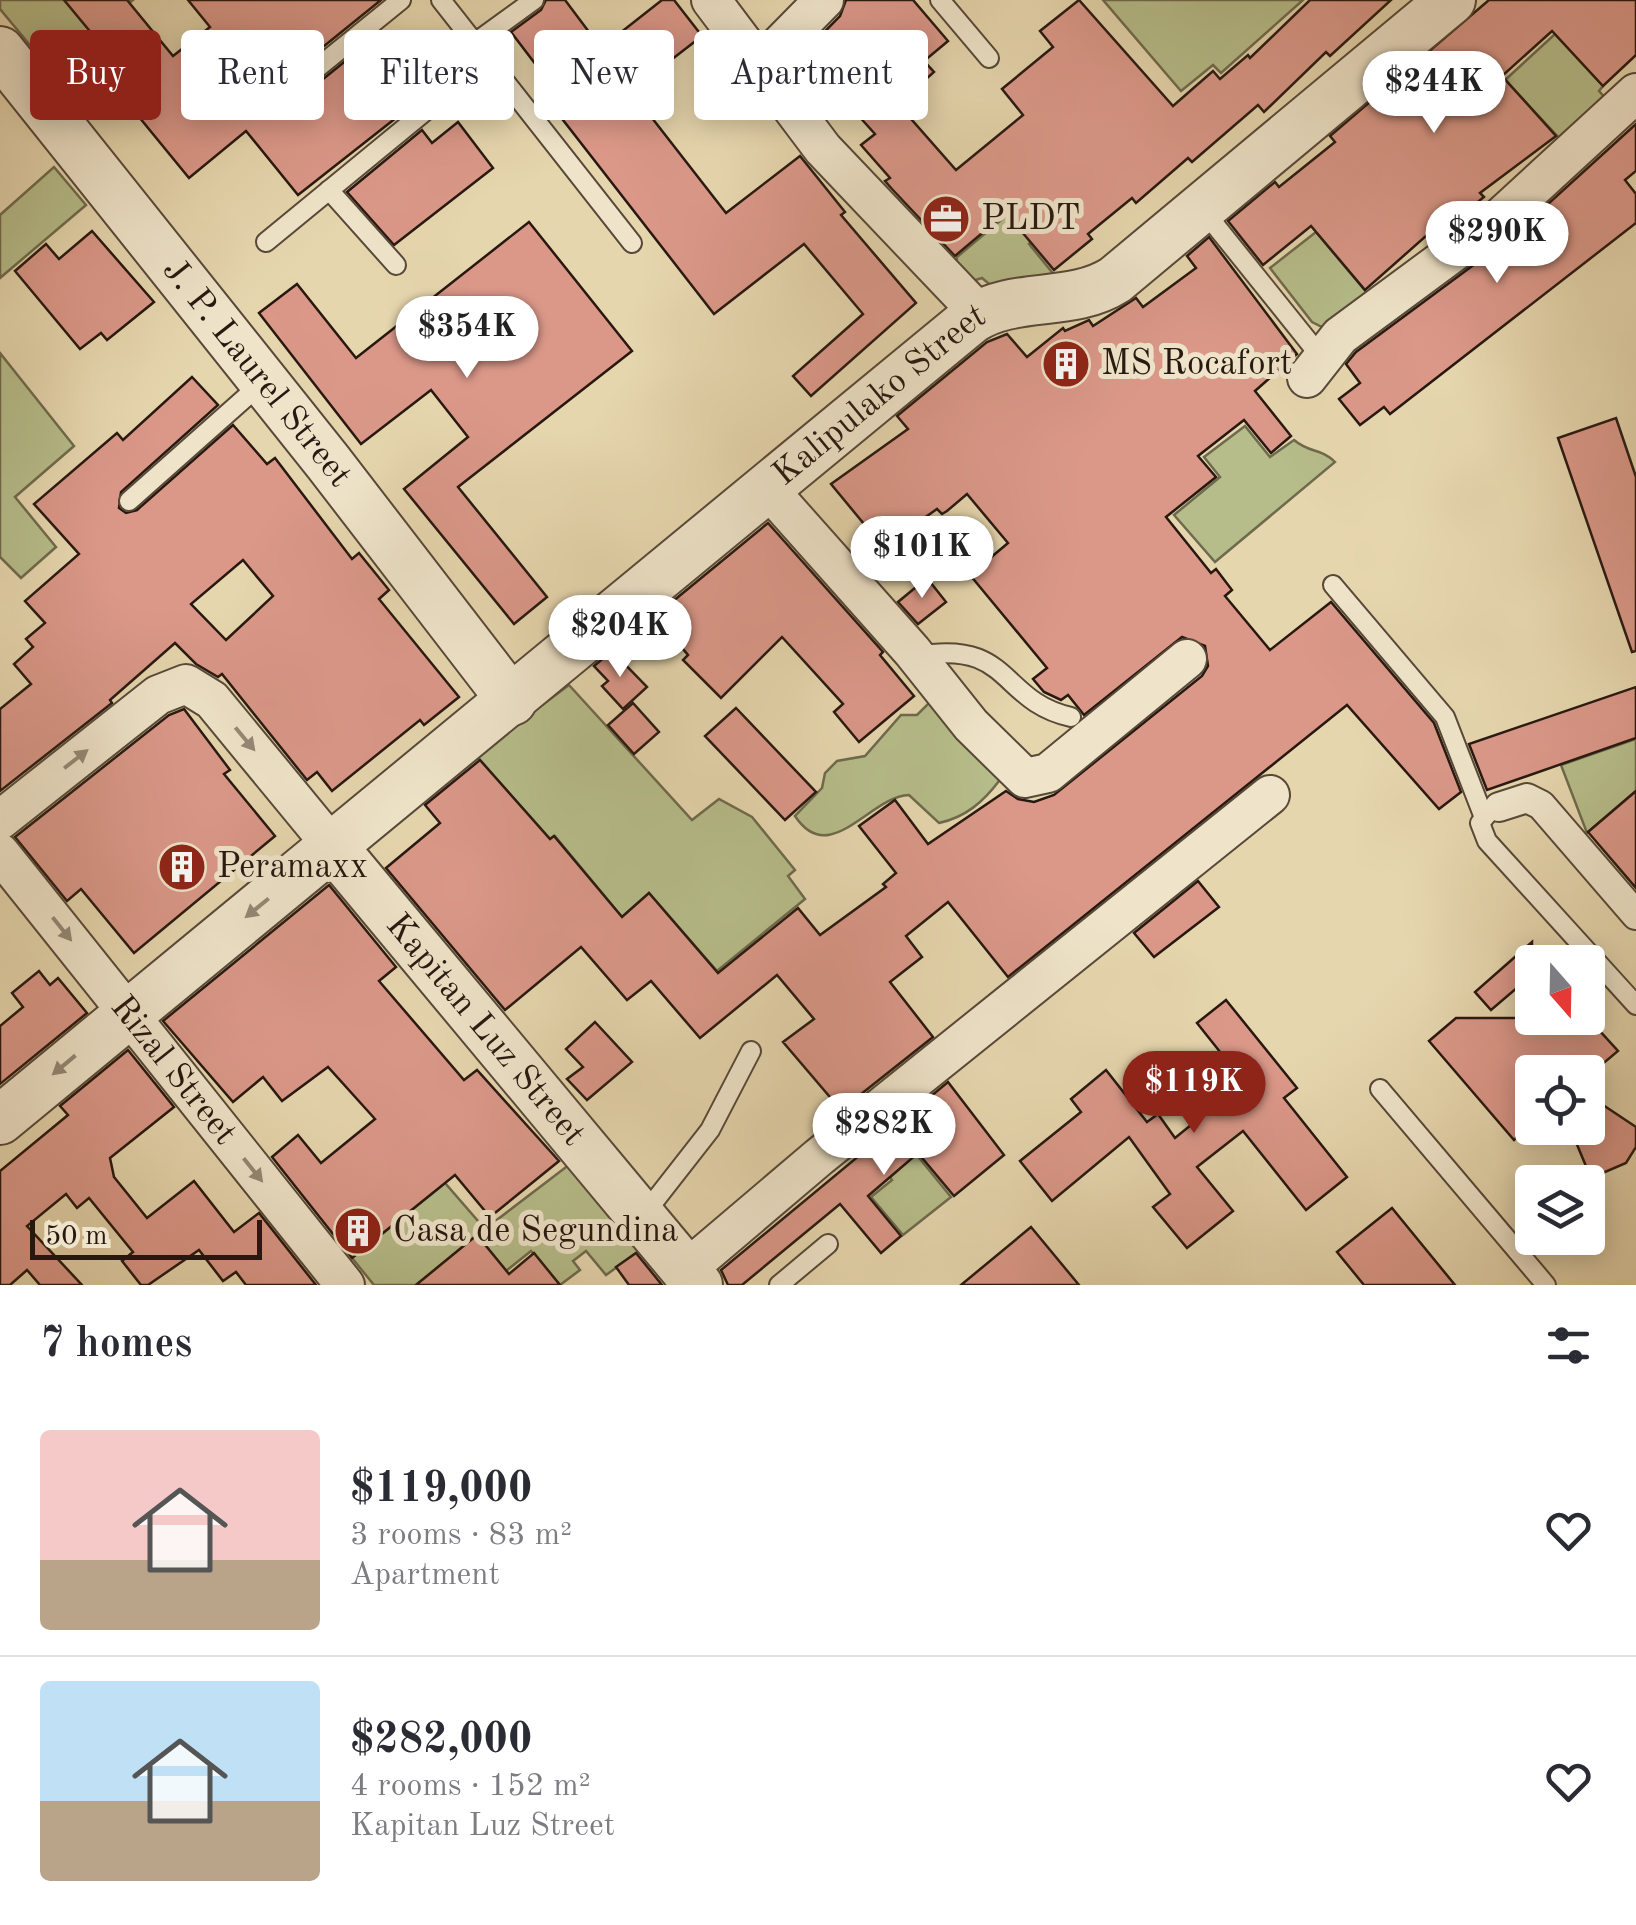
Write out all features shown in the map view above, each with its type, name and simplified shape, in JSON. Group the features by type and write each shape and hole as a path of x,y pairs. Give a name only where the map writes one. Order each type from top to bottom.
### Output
{"street":[{"path":"711,0 733,30"},
{"path":"794,30 824,0"},
{"name":"Kalipulako Street","path":"0,1120 980,314 1001,306 1098,291 1202,210 1451,0"},
{"name":"J. P. Laurel Street","path":"0,51 264,381 512,701"},
{"path":"1314,368 1340,336 1500,217 1636,94"},
{"path":"803,120 852,181 980,314"},
{"path":"770,490 984,740 1015,772 1030,780 1048,773 1186,659"},
{"name":"Kapitan Luz Street","path":"0,820 158,695 186,684 212,700 692,1278"},
{"path":"692,1278 908,1085 1270,794"},
{"path":"1491,811 1527,798 1541,804 1636,914"},
{"name":"Rizal Street","path":"0,854 345,1285"}],"lane":[{"path":"324,63 401,0"},
{"path":"442,0 466,30"},
{"path":"493,30 534,0"},
{"path":"940,0 988,58"},
{"path":"514,89 632,243"},
{"path":"266,242 414,120"},
{"path":"329,190 396,265"},
{"path":"1202,210 1314,368"},
{"path":"129,502 264,381"},
{"path":"1333,586 1446,717 1491,811 1481,830 1491,846 1636,1005"},
{"path":"916,656 945,651 973,654 1043,707 1070,717"},
{"path":"641,1218 710,1130 751,1051"},
{"path":"1380,1089 1546,1285"},
{"path":"780,1285 828,1244"}],"green space":[{"path":"0,0 133,0 96,30 30,30 30,45 0,9"},
{"path":"1103,0 1303,0 1221,73 1213,65 1181,91"},
{"path":"1555,34 1603,86 1599,91 1608,101 1563,142 1505,80"},
{"path":"54,167 86,205 0,278 0,215"},
{"path":"1032,194 1065,213 1029,244 1060,282 995,289 982,278 966,283 956,267 957,257"},
{"path":"1316,232 1367,293 1322,327 1312,322 1270,268"},
{"path":"0,353 74,446 15,497 56,547 21,578 0,557"},
{"path":"1245,426 1270,457 1294,440 1335,462 1215,562 1174,515 1220,477 1204,457"},
{"path":"569,685 692,820 719,799 752,817 795,870 788,876 805,899 717,971 649,893 622,917 555,836 550,839 475,755"},
{"path":"934,698 996,767 999,781 987,796 966,813 939,823 909,795 894,798 836,833 822,835 808,830 795,816 822,788 825,773 837,761 865,756 901,715 917,715"},
{"path":"1636,739 1636,791 1587,833 1561,765"},
{"path":"885,1116 951,1197 903,1235 871,1197 892,1180 858,1139"},
{"path":"574,1161 642,1249 606,1275 586,1251 573,1261 580,1270 560,1285 531,1251 506,1271 477,1235 416,1285 374,1285 352,1258 445,1183 485,1229"}],"building":[{"path":"64,0 127,0 152,30 89,30"},
{"path":"188,0 381,0 324,46 324,30 206,30 210,27"},
{"path":"546,0 565,0 588,30 534,30 534,62 514,30 541,10"},
{"path":"662,0 674,0 697,30 694,30 694,42 674,58 674,30 624,30"},
{"path":"846,0 913,0 948,41 928,58 928,30 826,30 840,16"},
{"path":"1079,0 1173,106 1213,71 1220,79 1248,55 1250,58 1310,0 1391,0 1330,56 1326,52 1264,112 1258,105 1192,162 1188,158 1136,203 1132,198 1088,234 1092,239 1054,270 1006,213 955,256 885,181 890,178 861,145 875,134 862,120 912,120 956,170 1023,115 1002,89 1053,47 1040,31"},
{"path":"1489,0 1636,0 1636,55 1603,86 1552,31 1502,76 1556,136 1480,193 1484,197 1458,218 1453,212 1365,290 1311,226 1263,265 1228,221 1275,182 1279,187 1335,142 1330,136"},
{"path":"161,41 173,56 181,50 181,120 324,120 324,78 344,62 344,120 393,120 298,195 246,131 189,178 142,120 161,120"},
{"path":"563,120 654,120 726,213 800,156 845,212 841,215 916,303 811,396 793,376 863,314 804,244 714,314"},
{"path":"458,122 493,168 394,245 347,192 422,130 432,143"},
{"path":"1636,124 1636,171 1625,180 1636,194 1636,223 1390,414 1384,407 1360,425 1339,399 1360,383 1346,364 1356,352 1514,235"},
{"path":"529,222 632,351 458,487 547,597 514,624 404,489 468,437 431,390 361,444 259,313 297,284 356,358"},
{"path":"92,231 154,302 107,340 101,333 80,349 15,271 46,244 59,259"},
{"path":"1209,237 1297,354 1255,391 1291,436 1271,453 1244,420 1198,456 1216,477 1166,517 1211,573 1216,569 1232,590 1225,596 1270,650 1331,602 1434,723 1461,792 1439,809 1347,705 1008,977 948,902 906,936 922,957 890,982 933,1037 841,1110 783,1042 814,1019 777,975 700,1038 651,981 627,1000 581,947 505,1010 386,868 440,823 425,805 480,760 550,839 554,836 622,917 649,893 718,973 798,908 820,935 886,887 883,884 896,873 859,826 895,800 928,844 1006,791 1018,799 1034,802 1054,795 1202,676 1208,666 1205,646 1182,637 1084,715 1068,695 1061,700 1044,692 1033,679 1047,668 970,575 1008,543 967,494 947,511 942,514 937,509 883,547 831,484 908,429 897,416 987,342 1007,334 1027,357 1063,328 1065,331 1089,320 1093,326 1136,298 1143,307 1196,268 1187,256"},
{"path":"192,377 218,405 121,492 119,508 126,513 137,510 233,425 267,464 275,458 352,559 359,553 389,590 379,599 459,697 424,725 420,720 332,791 317,772 307,780 222,674 218,677 196,664 175,643 110,700 112,703 0,791 0,709 31,684 14,664 33,647 26,639 45,623 25,601 79,554 34,504 117,433 123,440","holes":["243,560 273,596 226,640 191,604"]},
{"path":"1616,418 1636,477 1636,651 1632,652 1558,438"},
{"path":"768,523 883,652 880,655 914,696 859,742 834,712 843,704 782,637 721,698 683,660 688,655 655,616"},
{"path":"927,578 946,602 918,624 898,602"},
{"path":"612,651 647,687 623,709 602,686 608,681 594,666"},
{"path":"1636,687 1636,738 1487,790 1469,744"},
{"path":"633,703 659,732 634,754 608,725"},
{"path":"736,708 816,792 785,820 705,736"},
{"path":"184,709 230,770 224,774 275,836 134,953 81,889 67,901 15,837 169,715"},
{"path":"1636,791 1636,888 1588,832"},
{"path":"1198,881 1219,907 1154,957 1134,933"},
{"path":"329,885 396,967 379,981 464,1080 477,1070 559,1161 490,1217 455,1175 352,1258 272,1157 298,1135 321,1163 375,1119 328,1067 282,1101 263,1077 233,1102 163,1021"},
{"path":"1515,957 1515,990 1491,1010 1475,992"},
{"path":"39,971 50,985 58,978 87,1013 0,1084 0,1026 23,1007 12,993"},
{"path":"1226,1000 1297,1088 1284,1098 1347,1177 1306,1210 1243,1131 1197,1167 1233,1211 1187,1248 1153,1207 1170,1194 1129,1137 1052,1201 1020,1161 1081,1112 1071,1099 1106,1070 1147,1122 1158,1114 1175,1138 1244,1082 1197,1023"},
{"path":"1456,1018 1515,1018 1515,1035 1603,1035 1618,1051 1605,1062 1605,1055 1515,1055 1514,1140 1429,1041"},
{"path":"595,1022 632,1062 587,1100 567,1079 583,1067 566,1049"},
{"path":"128,1050 174,1107 110,1158 114,1177 147,1218 194,1181 234,1232 259,1213 316,1285 246,1285 236,1272 223,1281 199,1250 148,1285 141,1285 122,1261 133,1252 89,1198 77,1208 66,1194 27,1226 82,1285 40,1285 27,1270 10,1285 0,1285 0,1171 68,1115 60,1106"},
{"path":"948,1082 1004,1155 954,1196 918,1153 868,1196 901,1236 881,1253 840,1204 742,1285 728,1285 721,1270"},
{"path":"1605,1106 1636,1127 1636,1147 1626,1163 1605,1172 1605,1165 1586,1165 1577,1145 1605,1145"},
{"path":"1392,1208 1455,1285 1364,1285 1337,1252"},
{"path":"1031,1227 1079,1285 961,1285"},
{"path":"477,1235 509,1274 534,1253 560,1285 416,1285"},
{"path":"636,1253 662,1285 629,1285 616,1267"}],"place":[{"name":"PLDT","path":"946,219"},
{"name":"MS Rocafort","path":"1066,364"},
{"name":"Peramaxx","path":"182,867"},
{"name":"Casa de Segundina","path":"358,1231"}]}
